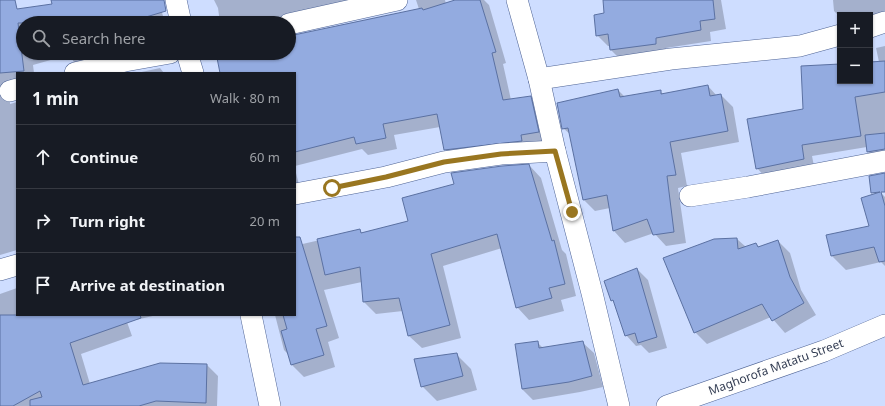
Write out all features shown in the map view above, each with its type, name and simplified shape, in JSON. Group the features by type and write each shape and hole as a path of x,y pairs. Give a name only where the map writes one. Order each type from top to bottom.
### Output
{"street":[{"path":"176,0 179,16"},
{"path":"296,22 397,0"},
{"path":"517,0 539,79 555,151 590,285 619,406"},
{"path":"873,26 885,22"},
{"path":"539,79 670,59 800,46 837,36"},
{"path":"79,72 131,60"},
{"path":"189,60 193,72"},
{"path":"296,194 386,177 444,162 501,154 555,151"},
{"path":"690,196 748,188 885,161"},
{"path":"0,270 16,265"},
{"path":"251,316 270,406"},
{"name":"Maghorofa Matatu Street","path":"667,406 824,352 885,325"}],"building":[{"path":"0,0 15,0 17,9 52,4 51,0 164,0 166,11 149,16 16,16 16,60 23,60 24,71 0,73"},
{"path":"455,0 480,0 496,52 492,53 503,100 531,96 539,132 521,135 522,141 444,150 437,114 383,124 386,138 356,144 354,137 296,152 296,72 220,72 217,60 296,60 296,35 422,8 423,10"},
{"path":"603,0 713,0 715,19 700,21 701,30 656,38 656,44 610,50 608,34 596,36 594,15 604,13"},
{"path":"885,61 885,92 855,97 861,136 802,145 804,159 756,169 747,119 803,109 801,66 837,64 837,84 873,84 873,62"},
{"path":"708,85 710,96 721,94 728,131 670,142 676,175 667,176 674,232 653,235 647,219 613,231 607,195 583,200 568,128 562,129 557,103 618,89 620,97 661,90 661,94"},
{"path":"885,133 885,149 867,152 865,135"},
{"path":"529,164 552,241 554,240 565,284 549,288 552,298 516,308 497,234 431,254 450,325 408,336 399,298 363,302 360,267 325,275 317,239 360,229 361,233 408,221 402,198 454,184 451,173"},
{"path":"885,173 885,192 881,192 885,206 885,261 879,262 874,247 831,256 826,235 869,226 861,198 880,192 871,193 869,176"},
{"path":"296,237 300,237 327,326 316,329 324,355 291,365 281,331 287,329 283,316 296,316"},
{"path":"737,238 738,249 756,243 758,247 778,240 790,277 804,303 772,321 762,304 694,333 663,258 714,239"},
{"path":"637,268 657,337 638,343 635,333 625,336 613,300 611,301 604,281"},
{"path":"0,315 140,316 141,318 70,343 83,385 160,363 207,364 206,403 156,401 139,406 30,406 30,400 42,397 40,391 13,406 0,406"},
{"path":"538,341 539,348 583,341 592,376 569,382 522,389 515,344"},
{"path":"457,353 463,376 421,387 414,359"}],"route":[{"path":"332,188 386,177 444,162 501,154 555,151 572,212"}]}
